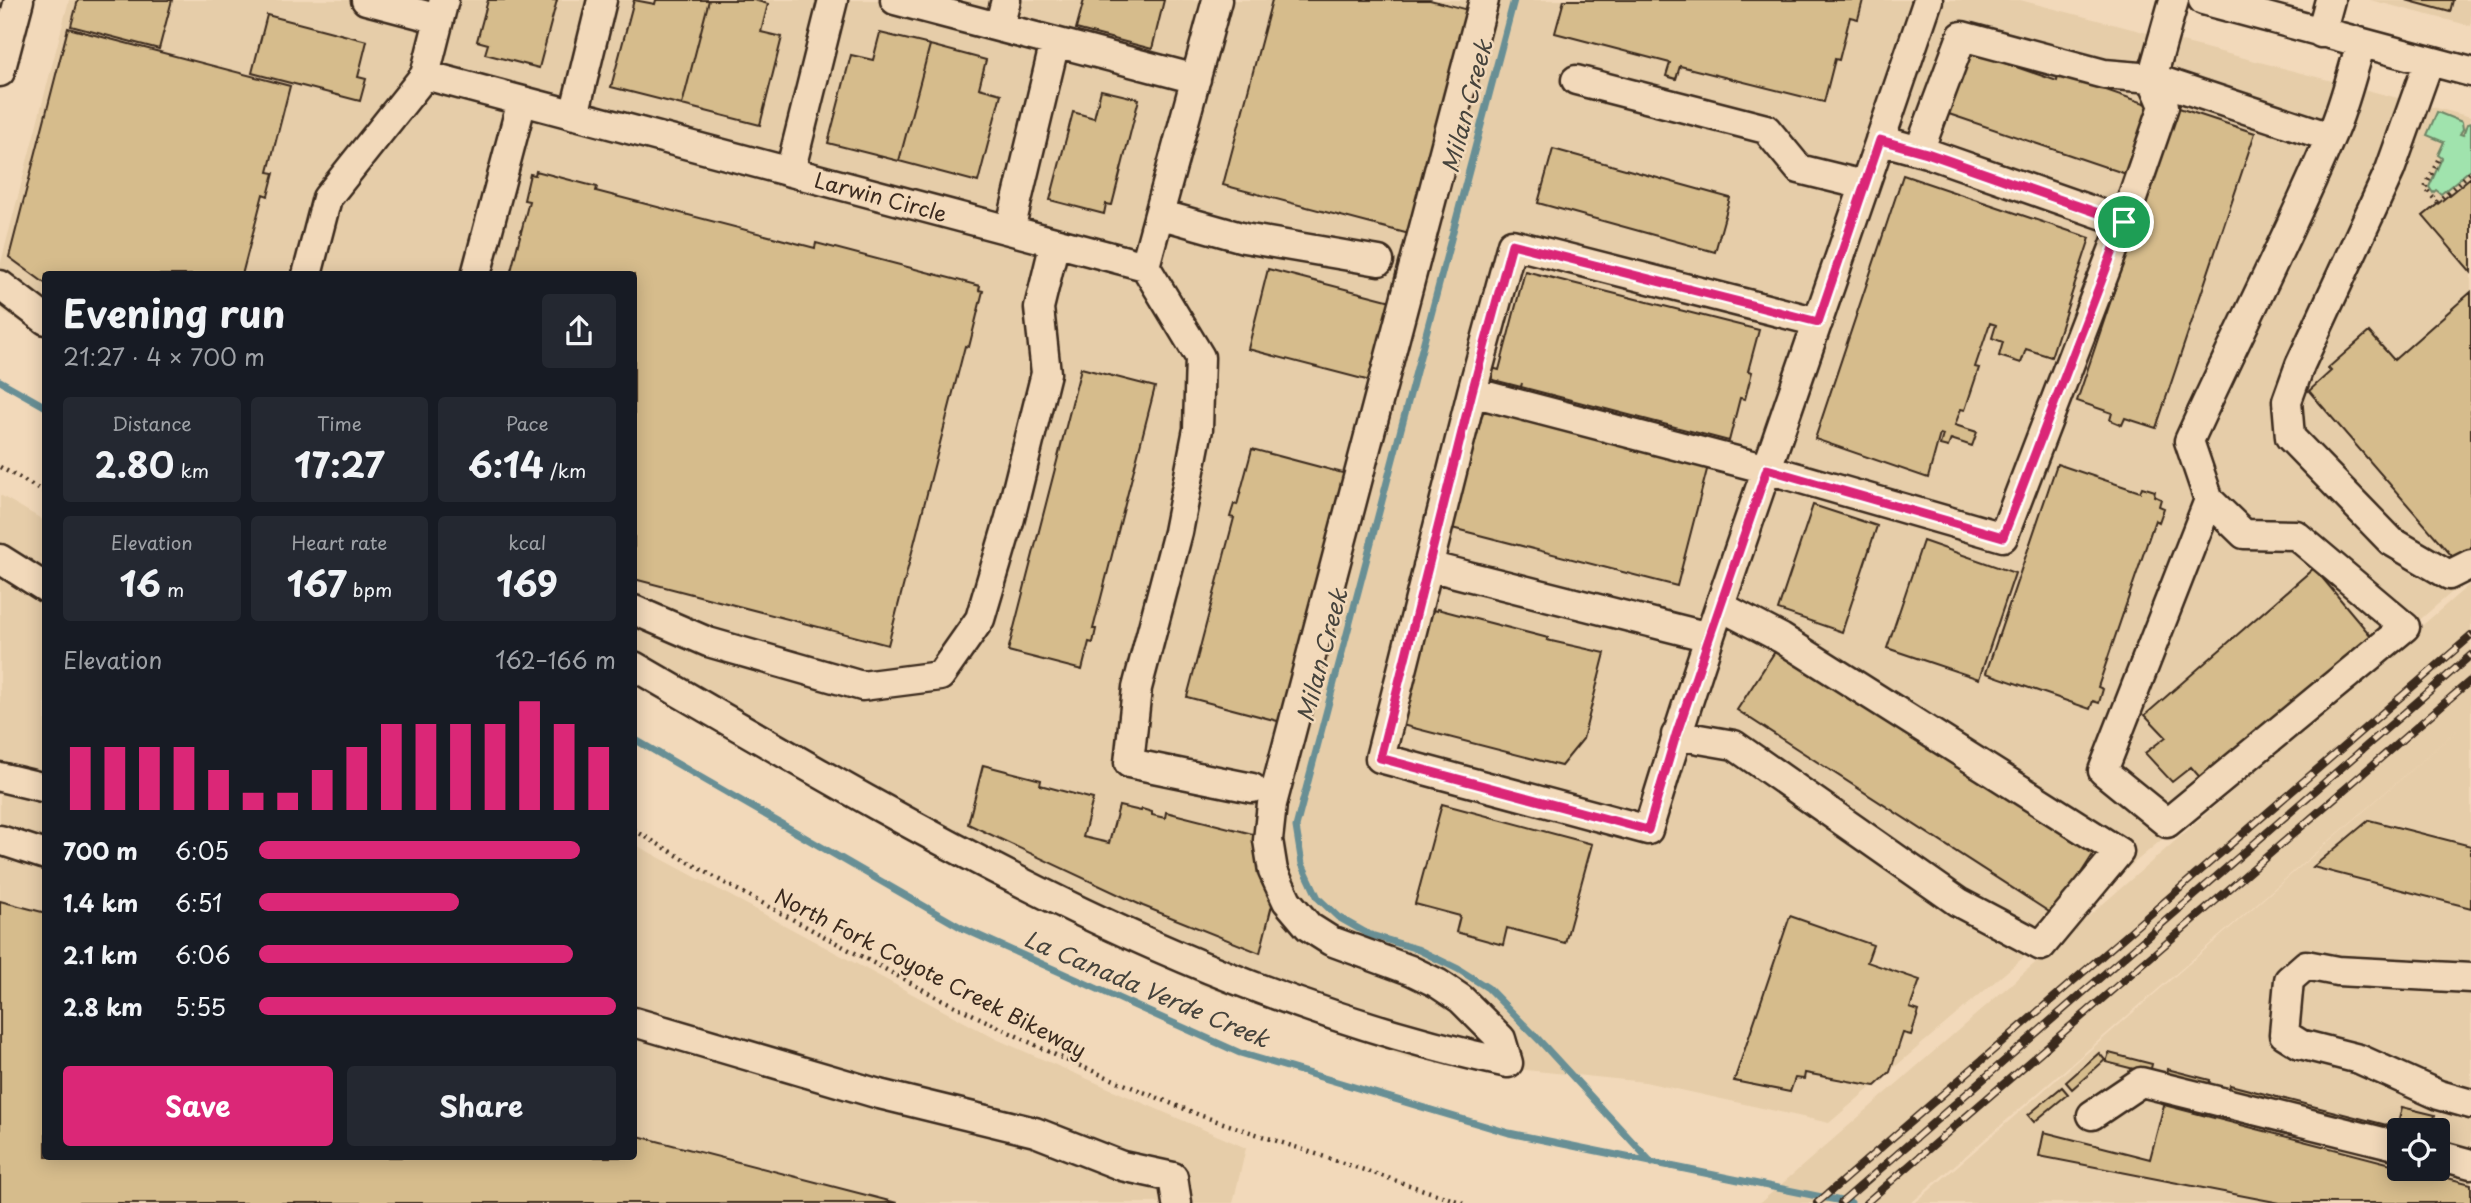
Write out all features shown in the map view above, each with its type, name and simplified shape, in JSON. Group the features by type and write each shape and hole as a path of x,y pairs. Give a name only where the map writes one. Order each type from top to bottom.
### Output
{"street":[{"path":"0,72 19,0"},
{"path":"308,271 327,198 425,75 441,9 366,0"},
{"path":"575,115 602,0"},
{"path":"790,172 833,0"},
{"path":"895,0 1196,79"},
{"path":"999,27 1006,0"},
{"path":"1217,0 1145,266 1200,357 1198,429 1178,531 1137,688 1129,763 1252,788"},
{"path":"637,668 930,834 1101,922 1217,974 1302,1006 1405,1038 1508,1063 1500,1039 1461,999 1410,970 1331,941 1309,927 1287,901 1273,870 1268,840 1272,804 1484,0"},
{"path":"1818,322 1512,244 1380,758 1648,830 1709,637 1818,322 1928,0"},
{"path":"1472,392 1767,469 2003,537 2124,222 2164,106 2152,78 2174,0"},
{"path":"2203,0 2471,72"},
{"path":"2321,33 2330,0"},
{"path":"1919,151 1962,36 2104,74 2152,78 2330,137"},
{"path":"1010,230 1055,42"},
{"path":"2209,500 2103,771 2167,823 2405,627 2296,535 2244,534 2209,500 2189,441 2330,137 2361,44"},
{"path":"2429,61 2390,170 2300,365 2287,401 2290,437 2391,541 2449,575 2471,564"},
{"name":"Larwin Circle","path":"425,75 1145,266"},
{"path":"1576,80 1766,129 1799,169 1864,185"},
{"path":"476,271 522,101"},
{"path":"1880,140 2124,222"},
{"path":"1159,214 1244,238 1379,261"},
{"path":"637,611 708,642 862,686 940,676 981,619 1010,518 1045,373 1039,308 1055,242"},
{"path":"0,285 42,317"},
{"path":"0,559 42,585"},
{"path":"1428,566 1709,637"},
{"path":"1676,735 1734,745 1958,902 2041,946 2119,852 1781,638 1720,606"},
{"path":"0,777 42,787"},
{"path":"0,840 42,854"},
{"path":"2471,978 2337,971 2306,965 2289,981 2284,1034 2300,1044 2359,1059 2439,1095 2471,1104"},
{"path":"637,1024 879,1094 1035,1132 1122,1166 1173,1177 1177,1203"},
{"path":"2092,1115 2141,1082 2387,1143"},
{"path":"2450,1158 2471,1164"}],"path":[{"path":"2438,160 2425,188 2437,202 2471,172"},
{"path":"0,467 42,491"},
{"name":"North Fork Coyote Creek Bikeway","path":"637,832 723,882 924,990 1068,1061 1202,1116 1463,1203"}],"shaded area":[{"path":"69,0 2020,0 2471,117 2471,576 1829,1123 1645,1082 1409,1058 1203,986 637,679 637,271 42,271 42,336 0,309 0,266"},
{"path":"2370,0 2471,0 2471,26"},
{"path":"0,495 42,519 42,1160 637,1160 637,846 996,1039 1246,1148 1233,1203 0,1203"},
{"path":"2471,583 2471,1203 1915,1203 2464,724 1911,1203 1760,1203"}],"green space":[{"path":"2437,112 2462,122 2463,129 2460,134 2463,135 2467,124 2471,123 2471,169 2441,194 2436,190 2433,193 2429,187 2442,158 2438,155 2444,142 2427,135"}],"building":[{"path":"78,0 172,0 159,49 71,26"},
{"path":"488,0 557,0 539,68 485,54 488,44 477,41"},
{"path":"634,0 655,4 656,0 709,0 682,105 611,87"},
{"path":"709,0 754,0 768,4 761,32 782,37 760,125 682,105"},
{"path":"1084,0 1164,0 1152,49 1076,29"},
{"path":"1272,0 1430,0 1476,12 1417,236 1223,185"},
{"path":"1564,0 1863,0 1858,19 1850,17 1824,102 1680,66 1676,79 1666,76 1670,63 1555,33"},
{"path":"2406,0 2453,0 2450,12"},
{"path":"267,15 367,41 358,77 366,79 360,101 252,73"},
{"path":"68,28 290,86 268,172 274,173 268,196 263,194 243,271 42,271 42,281 9,257"},
{"path":"880,33 930,45 899,161 828,143 851,55 873,60"},
{"path":"930,45 986,60 979,88 1001,94 978,182 899,161"},
{"path":"1964,49 2057,81 2059,74 2156,107 2132,176 1943,112"},
{"path":"1101,90 1139,99 1112,205 1106,204 1104,214 1050,200 1073,112 1094,118"},
{"path":"2176,107 2255,133 2156,428 2125,418 2122,425 2110,420 2112,413 2077,401"},
{"path":"1553,149 1730,198 1715,252 1538,203"},
{"path":"536,171 597,187 596,191 815,248 816,243 980,286 979,290 983,291 969,347 965,346 888,645 637,580 637,271 511,271 529,201 524,200 530,174 535,175"},
{"path":"1903,175 2090,238 2051,357 2026,349 2021,363 1999,356 2003,342 1992,338 1996,325 1990,323 1975,367 1979,368 1965,410 1961,409 1955,425 1977,432 1972,446 1951,439 1948,447 1940,445 1943,435 1940,434 1928,478 1815,439"},
{"path":"2471,177 2471,272 2423,216"},
{"path":"1268,269 1399,303 1378,383 1248,349"},
{"path":"1525,271 1759,330 1748,371 1752,372 1745,399 1740,398 1729,441 1478,376 1481,365 1499,370"},
{"path":"2471,292 2471,551 2458,563 2309,391 2331,371 2328,368 2369,332 2394,360"},
{"path":"1081,368 1155,387 1093,629 1096,629 1093,643 1089,642 1082,670 1008,651"},
{"path":"1484,408 1708,466 1677,586 1452,528"},
{"path":"1252,449 1354,476 1289,724 1187,697 1234,518 1230,517 1234,504 1237,505"},
{"path":"2057,464 2140,492 2142,487 2155,491 2154,496 2161,499 2159,506 2164,508 2159,522 2155,520 2098,687 2103,689 2099,703 2093,701 2090,709 1986,673"},
{"path":"1813,505 1877,526 1842,632 1778,610"},
{"path":"1923,541 2015,573 1979,679 1887,648"},
{"path":"2314,568 2371,636 2203,781 2191,767 2172,782 2145,753 2166,737 2145,715"},
{"path":"1437,609 1548,638 1547,640 1605,653 1583,739 1561,766 1402,725 1432,610"},
{"path":"1778,647 2094,853 2054,915 1737,710"},
{"path":"983,765 1041,780 1040,785 1093,799 1083,837 1109,843 1119,806 1141,811 1142,809 1165,818 1166,812 1265,837 1276,889 1260,953 1143,906 968,824"},
{"path":"1442,804 1592,844 1565,943 1507,928 1503,945 1456,932 1460,916 1415,904"},
{"path":"2369,820 2471,846 2471,908 2313,867"},
{"path":"0,901 42,912 42,1160 637,1160 637,1136 897,1203 0,1203"},
{"path":"1790,916 1873,945 1867,962 1920,980 1910,1008 1919,1011 1911,1035 1903,1033 1890,1072 1875,1086 1805,1073 1804,1079 1795,1078 1790,1092 1734,1081"},
{"path":"2099,1053 2105,1060 2072,1089 2066,1082"},
{"path":"2109,1053 2152,1064 2150,1073 2106,1062"},
{"path":"2167,1069 2210,1080 2208,1089 2165,1078"},
{"path":"2230,1085 2387,1125 2387,1135 2228,1093"},
{"path":"2062,1087 2068,1094 2034,1122 2028,1115"},
{"path":"2164,1105 2387,1163 2387,1181 2450,1181 2450,1179 2471,1184 2471,1203 2280,1203 2039,1156 2044,1132 2150,1159"},
{"path":"2402,1107 2435,1115 2434,1118 2399,1118"}],"waterway":[{"name":"Milan Creek","path":"1514,0 1296,827 1302,864 1318,898 1338,917 1368,934 1417,949 1458,969 1488,988 1652,1163"},
{"name":"La Canada Verde Creek","path":"0,381 42,405"},
{"name":"La Canada Verde Creek","path":"637,741 962,928 1240,1053 1509,1133 1851,1203"}],"railway":[{"path":"1817,1203 2471,636"},
{"path":"1841,1203 2471,655"},
{"path":"1866,1203 2471,680"}],"route":[{"path":"1880,140 1927,153 2124,222 2003,537 1767,469 1676,735 1648,830 1380,758 1512,244 1818,322 1880,140"}]}
